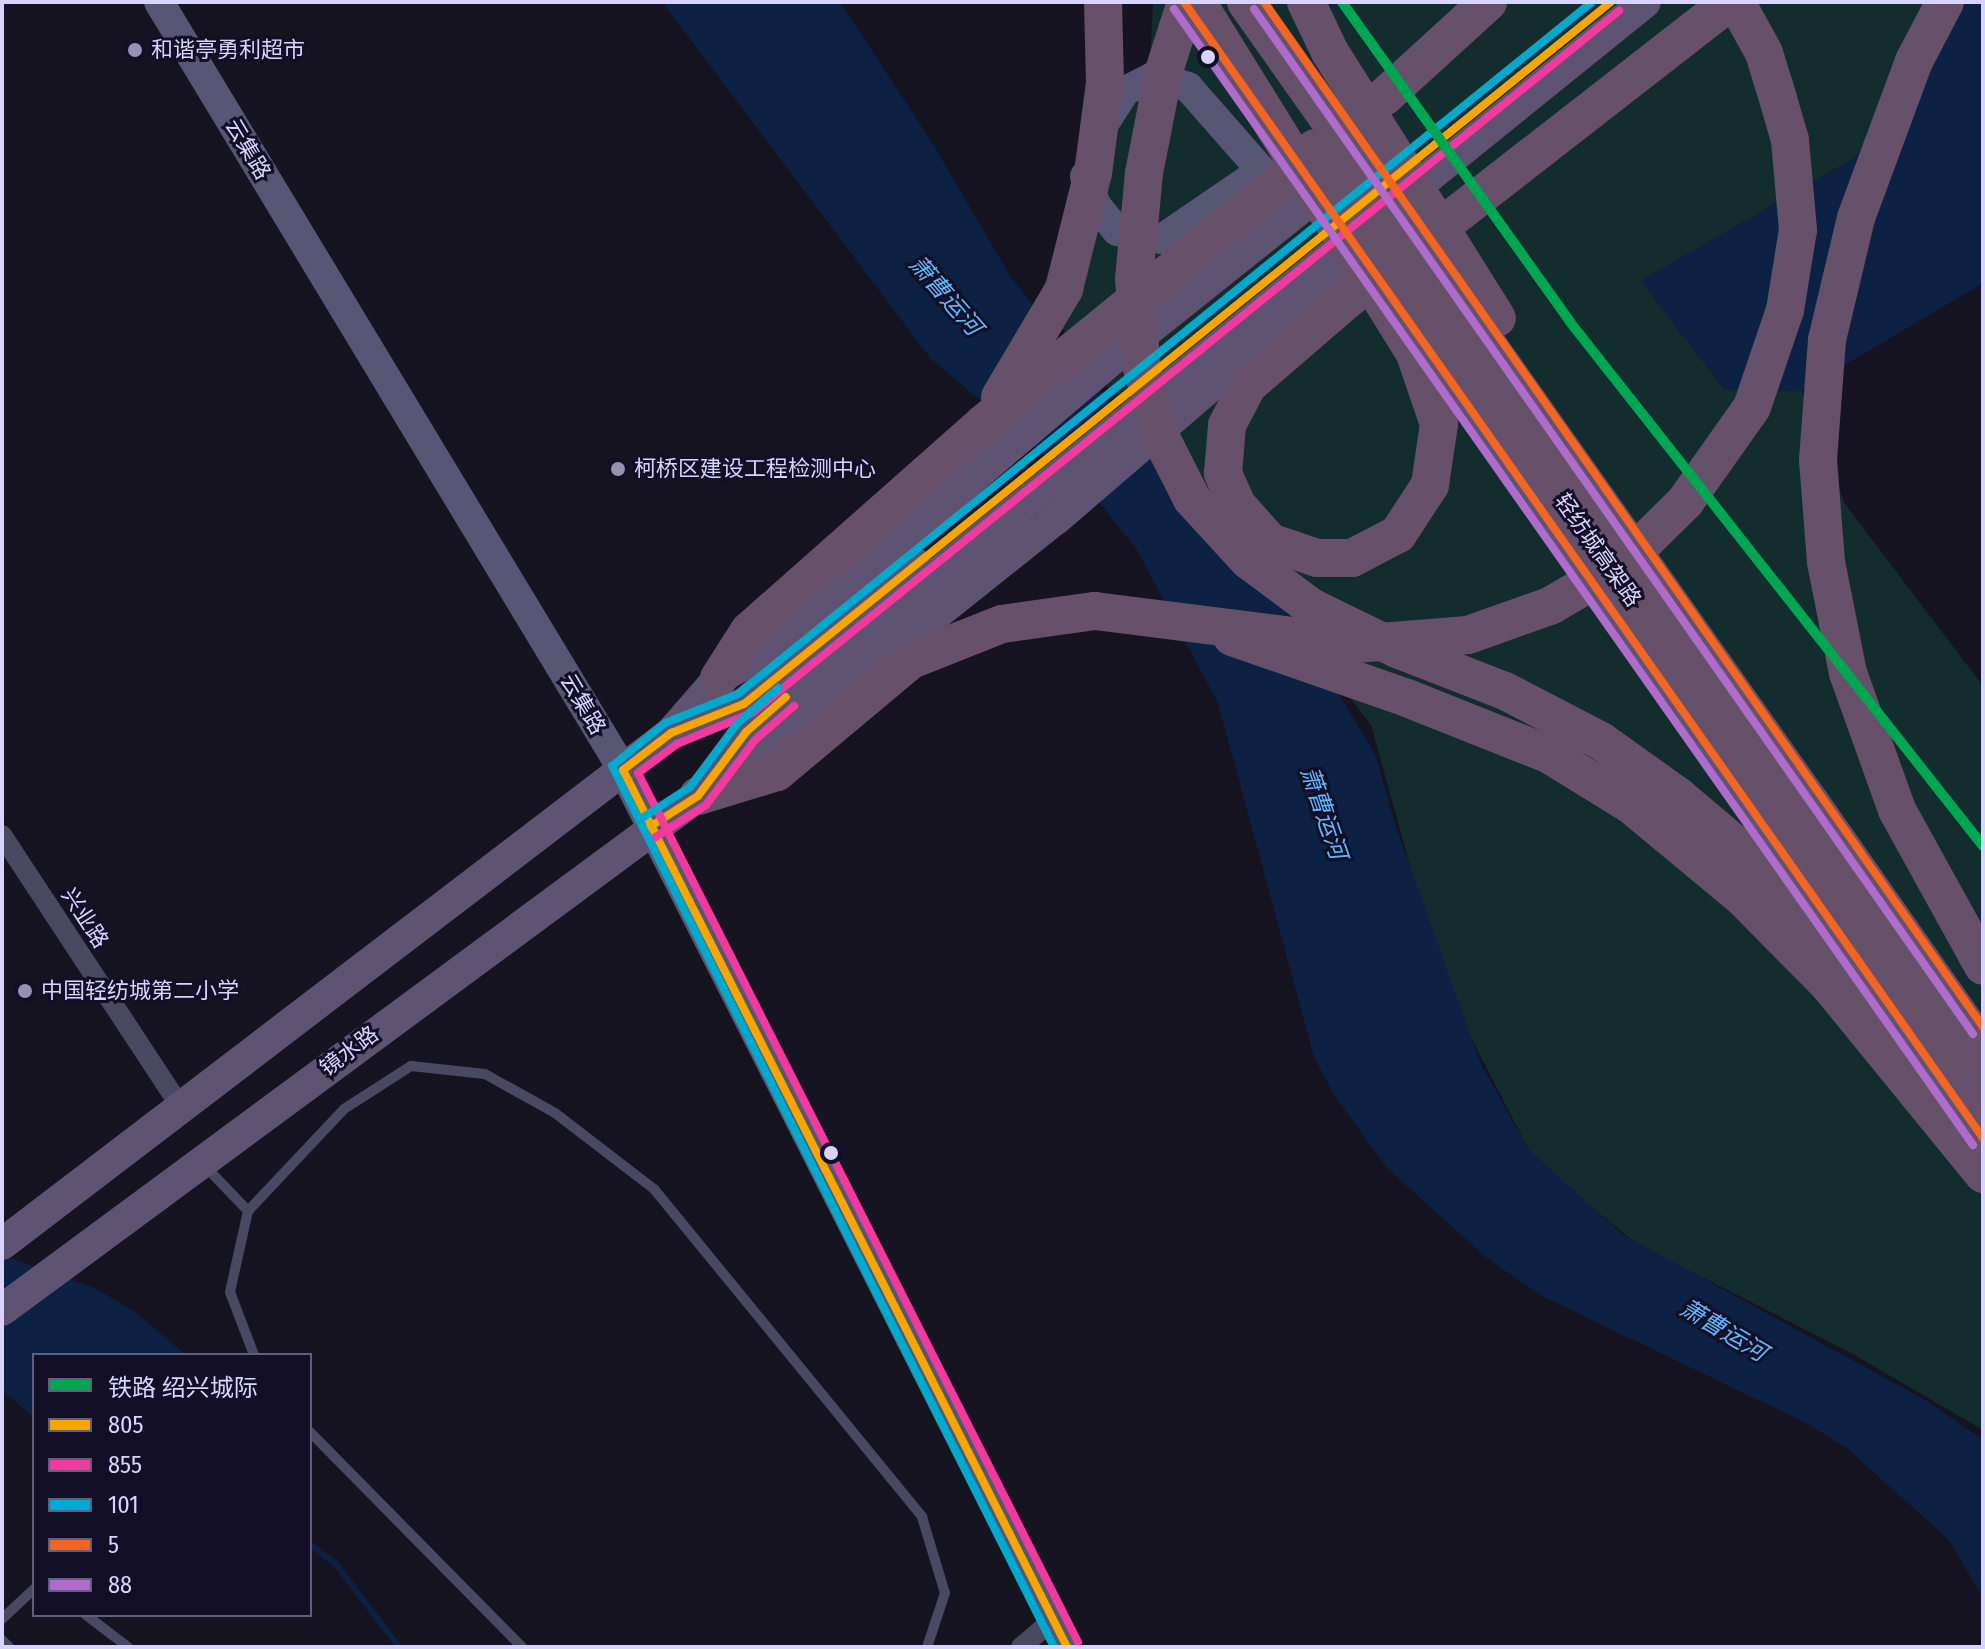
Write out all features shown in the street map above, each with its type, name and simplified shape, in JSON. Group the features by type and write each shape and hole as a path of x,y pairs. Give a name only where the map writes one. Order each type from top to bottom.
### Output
{"highway":[{"path":"991,438 1064,289 1093,173 1105,83 1103,2"},
{"path":"1185,2 1164,71 1144,173 1134,279 1142,368 1162,440 1192,499 1248,560 1311,607 1397,649 1505,691 1601,741 1678,796 1756,862 1842,959 1983,1166"},
{"path":"1197,2 1298,164 1306,178 1348,245 1356,259 1364,272 1373,286 1389,313 1415,354 1439,424 1430,485 1398,534 1352,558 1317,558 1270,542 1237,505 1223,473 1227,425 1248,385 1348,299 1361,289 1373,280 1730,2"},
{"name":"轻纺城高架路","path":"1212,2 1983,1099"},
{"name":"轻纺城高架路","path":"1246,2 1983,1049"},
{"path":"1306,2 1330,52 1744,709"},
{"path":"719,678 749,631 905,488 991,438 1384,97 1488,2"},
{"path":"698,796 777,772 911,660 1002,624 1095,611 1355,644 1468,635 1550,606 1622,564 1685,502 1752,407 1785,310 1798,230 1790,140 1764,53 1736,2"},
{"path":"1945,2 1914,61 1856,218 1827,340 1818,460 1826,562 1848,673 1897,810 1983,966"},
{"path":"1196,624 1407,698 1550,755 1631,805 1742,897 1829,985 1983,1174"}],"main road":[{"path":"1185,2 1306,202 1362,254 1983,1138"},
{"path":"1264,2 1983,1027"},
{"path":"698,796 746,732 848,631 1611,2"},
{"path":"671,733 744,704 848,631 1645,2"},
{"path":"4,1242 671,733 719,678 776,646 991,438 1114,357 1306,202 1372,155"},
{"path":"750,782 761,754 1057,518 1179,416 1362,254 1415,216"},
{"name":"镜水路","path":"2,1310 648,828 698,796"}],"street":[{"name":"云集路","path":"159,2 623,770 648,828 1067,1647"},
{"path":"1416,54 1468,2"},
{"path":"1254,176 1162,239 1117,231 1096,205 1085,175 1103,123 1125,91 1154,76 1188,87 1306,202"},
{"name":"兴业路","path":"2,835 181,1107"},
{"path":"1021,1647 1053,1620"}],"lane":[{"path":"253,1353 230,1292 248,1211 344,1109 411,1066 485,1074 555,1113 654,1189 922,1517 945,1593 927,1647"},
{"path":"201,1162 248,1211"},
{"path":"312,1434 522,1647"},
{"path":"2,1619 32,1591"},
{"path":"89,1617 128,1647"},
{"path":"2,1640 9,1647"}],"green space":[{"path":"1153,2 1957,2 1856,157 1641,281 1725,390 1802,391 1845,504 1983,686 1983,1430 1851,1353 1637,1244 1534,1160 1442,981 1371,725 1039,299 1065,220 1150,62"}],"water":[{"name":"萧曹运河","path":"662,2 840,2 931,141 1010,276 1197,512 1293,617 1376,756 1395,824 1480,1062 1528,1149 1622,1234 1927,1401 1983,1440 1983,1598 1949,1540 1848,1449 1806,1423 1542,1296 1487,1258 1387,1168 1334,1095 1314,1057 1218,703 1137,550 1094,496 931,359"},
{"path":"1957,2 1983,2 1983,283 1801,391 1725,390 1641,281 1856,157"},
{"path":"2,1255 95,1288 135,1312 184,1353 32,1353 32,1416 2,1390"}],"waterway":[{"path":"312,1546 335,1563 399,1647"}],"rail line":[{"name":"绍兴城际","path":"1342,2 1570,322 1983,846"}],"transit line":[{"name":"5","path":"1184,2 1983,1138"},
{"name":"5","path":"1264,2 1983,1027"},
{"name":"101","path":"1054,1647 612,766 665,723 738,694 1592,2"},
{"name":"805","path":"1067,1647 623,770 671,733 744,704 1611,2"},
{"name":"88","path":"1174,9 1973,1145"},
{"name":"88","path":"1254,9 1973,1034"},
{"name":"855","path":"1078,1642 638,773 677,744 752,713 1619,11"},
{"name":"101","path":"642,818 690,787 737,724 778,688"},
{"name":"805","path":"648,828 698,796 746,732 786,697"},
{"name":"855","path":"654,838 706,805 755,740 794,706"}],"place":[{"name":"和谐亭勇利超市","path":"135,50"},
{"name":"柯桥区建设工程检测中心","path":"618,469"},
{"name":"中国轻纺城第二小学","path":"25,991"}]}
